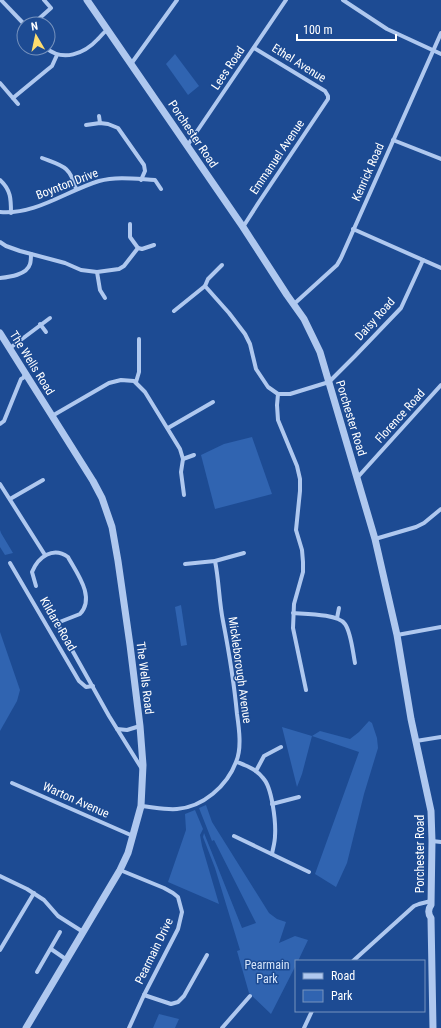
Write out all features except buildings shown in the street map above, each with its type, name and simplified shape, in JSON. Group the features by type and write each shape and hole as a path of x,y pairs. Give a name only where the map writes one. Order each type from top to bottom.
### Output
{"street":[{"path":"1,0 16,16"},
{"path":"42,16 51,8 44,0"},
{"name":"Porchester Road","path":"87,0 294,304 313,336 320,352 375,539 397,635 416,742 431,810 431,903 429,908 431,918 433,1028"},
{"path":"131,65 177,0"},
{"name":"Lees Road","path":"187,146 286,0"},
{"path":"343,0 387,29 441,54"},
{"path":"13,98 52,66 57,55 65,56 82,52 89,48 107,30"},
{"name":"Kenrick Road","path":"294,304 337,265 441,33"},
{"name":"Ethel Avenue","path":"254,48 325,92 328,99"},
{"path":"0,83 18,104"},
{"name":"Emmanuel Avenue","path":"243,227 328,99"},
{"path":"99,116 100,123"},
{"path":"86,125 100,123 118,128 144,165 145,172 141,180"},
{"path":"393,140 441,159"},
{"path":"42,158 66,168 73,177 76,189"},
{"name":"Boynton Drive","path":"0,212 11,213 44,205 76,189 101,180 122,178 155,180 161,189"},
{"path":"0,180 7,186 11,201 11,213"},
{"path":"130,224 130,236 138,248"},
{"path":"354,229 441,268"},
{"path":"0,242 6,246 65,263 81,270 97,272 124,266 138,248"},
{"path":"138,248 142,249 154,245"},
{"path":"0,278 21,273 27,269 30,265 31,254"},
{"name":"Daisy Road","path":"329,382 401,308 423,260"},
{"path":"174,311 204,286 208,279 222,265"},
{"path":"97,272 100,290 105,298"},
{"path":"204,286 229,313 245,334 250,344 256,369 268,388 278,394 290,394 329,382"},
{"path":"10,348 50,318"},
{"path":"40,324 46,332"},
{"name":"The Wells Road","path":"0,332 93,481 102,498 112,527 118,561 140,726 143,771 141,806 128,852 120,870 26,1028"},
{"path":"136,382 139,372 139,339"},
{"path":"0,424 6,417 21,379 26,372"},
{"path":"52,416 109,383 121,380 136,382 145,392 180,449 183,459 181,472 184,495"},
{"name":"Florence Road","path":"358,478 441,385"},
{"path":"278,394 278,420 297,466 300,479 296,530 302,550 303,567 294,613 293,628 306,690"},
{"path":"168,428 214,402"},
{"path":"183,459 194,455"},
{"path":"10,499 43,480"},
{"path":"0,484 45,555"},
{"path":"375,539 416,527 424,523 441,508"},
{"name":"Kildare Road","path":"36,586 32,572 38,562 45,555 57,552 68,557 80,577 84,589 85,603 80,614 57,623"},
{"path":"185,564 215,561 244,553"},
{"name":"Mickleborough Avenue","path":"141,806 178,809 193,806 206,799 216,791 226,780 237,762 239,737 235,688 215,561"},
{"name":"Kildare Road","path":"10,563 79,681 86,687 92,686"},
{"name":"Kildare Road","path":"44,600 92,686 143,771"},
{"path":"337,618 339,608"},
{"path":"294,613 337,618 346,624 355,663"},
{"path":"397,635 441,627"},
{"path":"117,729 127,730 140,726"},
{"path":"416,742 441,737"},
{"path":"256,771 264,756 275,752 281,747"},
{"path":"237,762 256,771 264,778 269,788 275,836 272,854"},
{"name":"Warton Avenue","path":"12,783 133,836"},
{"path":"272,804 299,797"},
{"path":"234,836 309,872"},
{"path":"432,841 441,842"},
{"name":"Pearmain Drive","path":"120,870 164,888 178,897 182,912 178,929 129,1028"},
{"path":"0,876 34,893 44,900 58,916 84,931"},
{"path":"0,950 34,893"},
{"path":"354,960 414,906 431,903"},
{"path":"37,972 60,932"},
{"path":"51,949 67,960"},
{"path":"144,995 171,1004 178,1002 184,996 208,955"},
{"path":"222,1028 250,996"},
{"path":"304,1028 312,1012"}],"green space":[{"path":"175,54 199,86 188,95 166,64"},
{"path":"252,437 272,494 215,509 201,455 224,444"},
{"path":"0,530 13,553 5,555 0,547"},
{"path":"181,605 187,645 181,646 175,607"},
{"path":"0,632 20,690 17,701 0,731"},
{"path":"369,721 372,723 377,738 378,748 364,794 347,863 336,887 315,874 359,752 312,736 320,731 350,739"},
{"path":"282,727 312,736 302,774 297,787"},
{"name":"Pearmain Park","path":"206,805 212,822 269,913 277,919 286,922 279,943 295,936 308,940 298,960 295,960 295,967 271,1014 249,993 237,951 240,950 215,868 203,837 204,833 242,928 256,923 214,840 212,841 199,808"},
{"path":"195,810 203,829 200,835 202,846 219,904 168,882 186,830 185,814"},
{"path":"159,1014 179,1019 175,1028 153,1028"}]}
